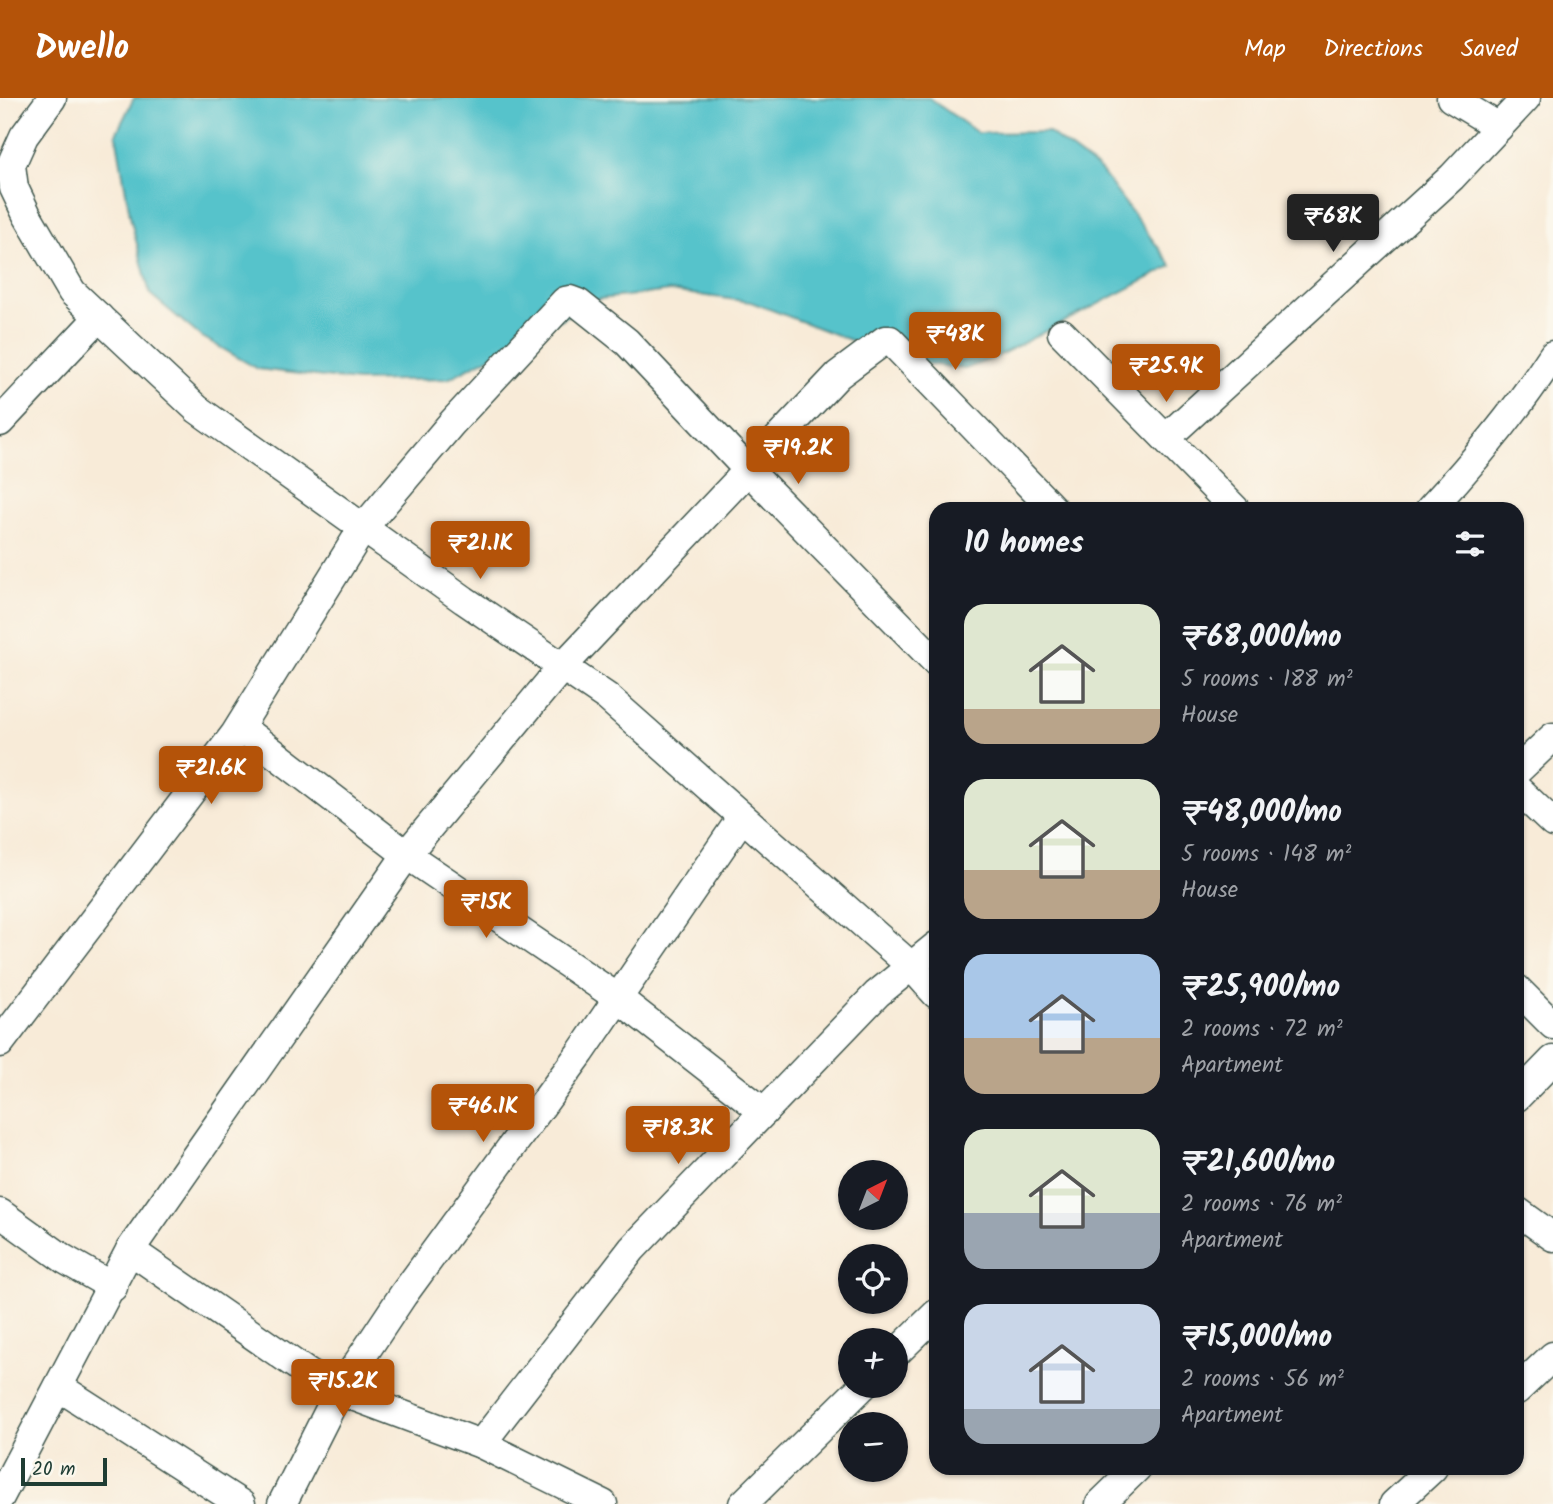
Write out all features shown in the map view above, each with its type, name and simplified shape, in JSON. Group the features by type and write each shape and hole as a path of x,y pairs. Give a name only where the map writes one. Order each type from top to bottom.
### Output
{"street":[{"path":"52,98 24,136 11,165 14,188 72,292 197,409 607,697 911,966 929,986"},
{"path":"1451,98 1499,127"},
{"path":"1166,438 1452,177 1526,98"},
{"path":"0,1043 240,727 363,528 451,424 559,306 570,300 578,303 627,342 929,655"},
{"path":"0,422 99,317"},
{"path":"1062,333 1228,502"},
{"path":"0,1497 113,1287 130,1250 407,855 562,667 838,375 888,339 1046,502"},
{"path":"1436,502 1490,442 1526,396 1553,355"},
{"path":"240,727 407,855 618,998 764,1112"},
{"path":"1524,764 1553,737"},
{"path":"1524,796 1553,823"},
{"path":"282,1504 339,1391 403,1295 618,998 742,817"},
{"path":"481,1444 632,1249 877,994 929,952"},
{"path":"1524,996 1553,1025"},
{"path":"1524,1090 1553,1060"},
{"path":"1524,1216 1553,1237"},
{"path":"3,1222 113,1287"},
{"path":"130,1250 309,1374 339,1391 481,1444 592,1502"},
{"path":"908,1341 929,1321"},
{"path":"1524,1383 1553,1356"},
{"path":"59,1387 241,1504"},
{"path":"743,1504 851,1398"},
{"path":"1100,1504 1130,1475"},
{"path":"1394,1504 1425,1475"}],"water":[{"path":"134,98 929,98 978,133 1048,132 1101,171 1172,266 996,357 965,369 902,360 751,302 670,291 599,299 448,379 357,381 258,369 199,335 150,294 131,221 116,134"}]}
